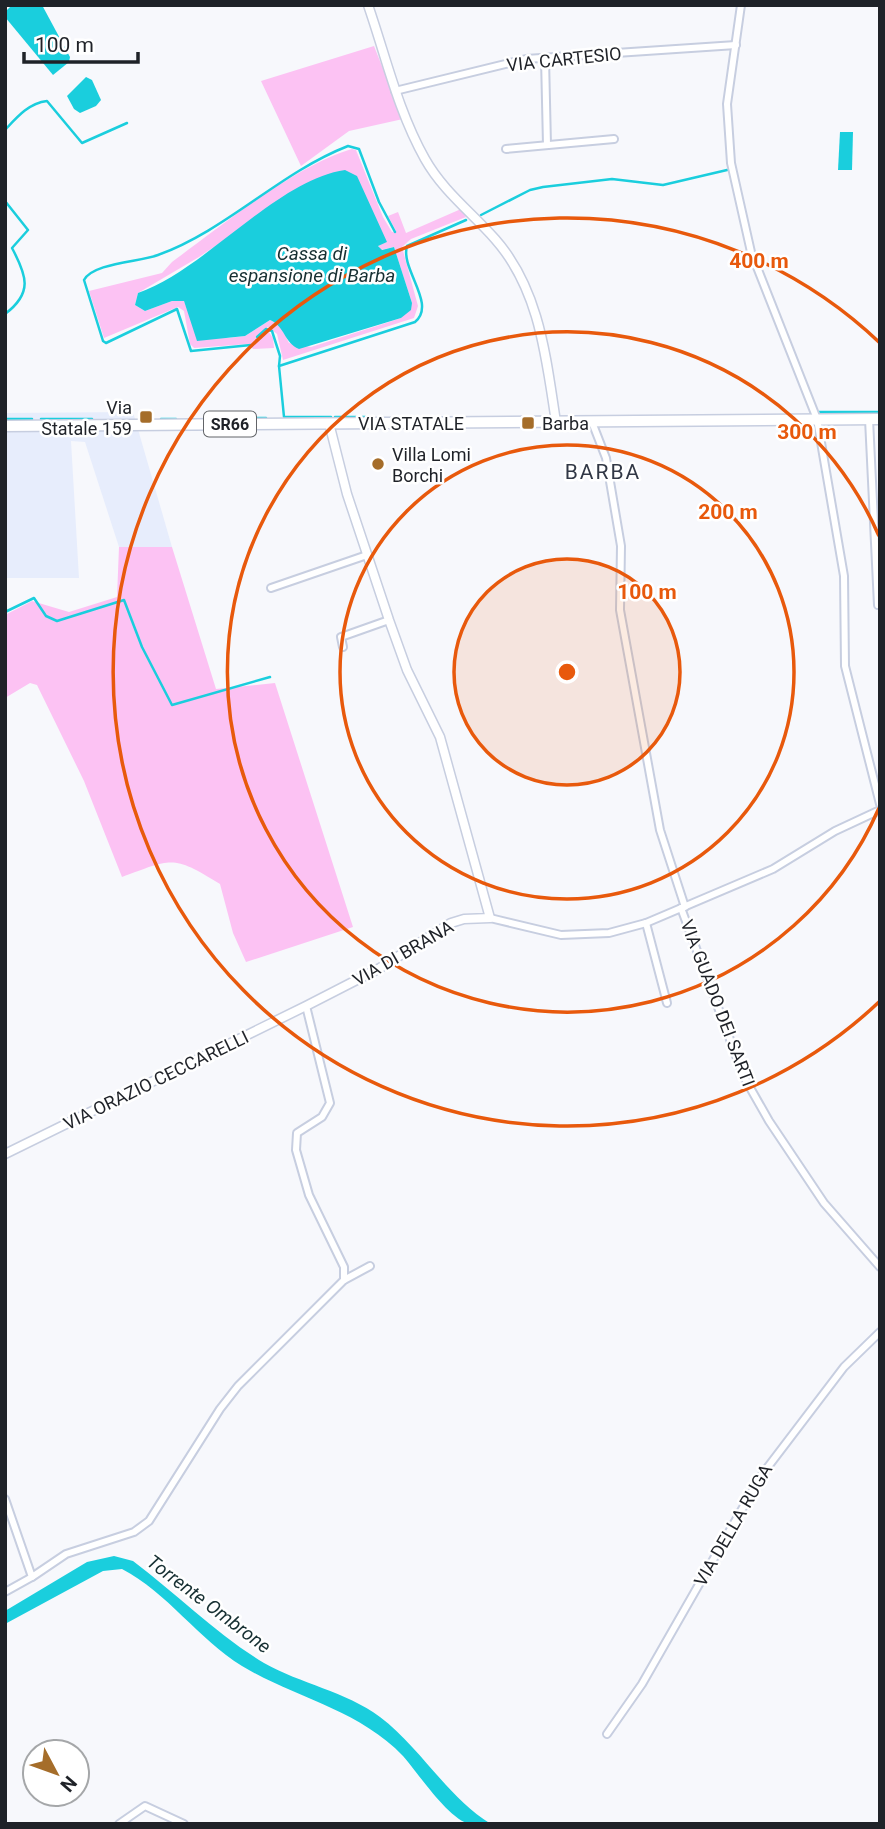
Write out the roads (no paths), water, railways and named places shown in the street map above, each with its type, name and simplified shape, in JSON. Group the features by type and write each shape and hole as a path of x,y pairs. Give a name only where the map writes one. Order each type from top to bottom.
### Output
{"main road":[{"name":"SR66","path":"817,419 874,419"},
{"name":"VIA STATALE","path":"5,426 817,419"}],"street":[{"path":"368,5 395,91 426,161 448,193 495,239 513,262 531,299 548,366 556,422"},
{"path":"741,5 727,104 731,163 741,219 763,285 817,419 844,576 845,667 880,804"},
{"name":"VIA CARTESIO","path":"395,91 526,59 736,45"},
{"path":"545,58 547,145"},
{"path":"506,149 614,139"},
{"path":"874,419 878,605"},
{"path":"592,422 606,458 621,546 620,610 660,830 683,907"},
{"path":"329,423 389,620 407,670 440,737 490,918"},
{"path":"271,588 368,555"},
{"path":"343,647 341,637 389,620"},
{"name":"VIA DI BRANA","path":"306,1006 380,968 451,923 464,919 490,918 561,935 609,933 646,923 774,869 835,831 880,810"},
{"name":"VIA GUADO DEI SARTI","path":"683,907 744,1077 769,1121 824,1203 880,1267"},
{"path":"646,923 667,1003"},
{"path":"306,1006 330,1104 323,1117 299,1130 294,1141 309,1195 344,1267 344,1280"},
{"name":"VIA ORAZIO CECCARELLI","path":"5,1154 306,1006"},
{"path":"5,1592 66,1554 134,1532 156,1514 226,1401 344,1280 370,1266"},
{"name":"VIA DELLA RUGA","path":"607,1734 642,1684 761,1476 844,1367 880,1332"},
{"path":"5,1499 32,1577"},
{"path":"120,1824 145,1806 184,1824"}],"water":[{"path":"12,5 42,5 70,57 69,62 53,75 5,17 6,11"},
{"path":"86,77 92,80 101,100 96,106 80,113 74,109 67,96"},
{"path":"840,132 853,132 852,170 838,170"},
{"name":"Cassa di espansione di Barba","path":"345,170 357,176 387,242 378,246 382,250 394,247 412,303 411,310 401,318 299,349 290,343 279,326 270,320 245,336 197,341 184,301 172,301 145,311 135,305 138,293 163,282 189,265 293,190 319,177"},
{"path":"114,1556 133,1561 230,1640 264,1663 338,1694 380,1717 395,1729 461,1800 491,1824 462,1821 434,1795 403,1756 385,1740 346,1715 242,1666 211,1643 154,1590 122,1569 103,1571 5,1624 5,1611 87,1562"}],"waterway":[{"path":"5,130 29,108 47,101 82,143 127,123"},
{"path":"251,345 191,351 177,309 106,343 103,341 84,280 97,270 158,255 183,244 230,217 299,171 348,146 359,149 379,202 395,232"},
{"path":"481,215 530,190 543,187 612,179 663,185 727,170"},
{"path":"5,201 28,230 12,248 25,284 20,299 5,314"},
{"path":"331,417 284,417 279,366 415,322 421,315 422,306 408,265 407,246 466,220"},
{"path":"257,337 266,329 272,331 280,356 279,366"},
{"path":"818,412 880,412"},
{"path":"335,417 371,417"},
{"path":"233,418 266,418"},
{"path":"5,419 32,419"},
{"path":"41,419 92,419"},
{"path":"161,419 176,419"},
{"path":"5,612 34,598 46,616 57,621 124,600 142,647 172,705 270,677"}],"place":[{"name":"Via Statale 159","path":"146,417"},
{"name":"Barba","path":"528,423"},
{"name":"Villa Lomi Borchi","path":"378,464"}],"district":[{"name":"BARBA","path":"603,472"}],"water label":[{"name":"Torrente Ombrone","path":"209,1604"}]}
